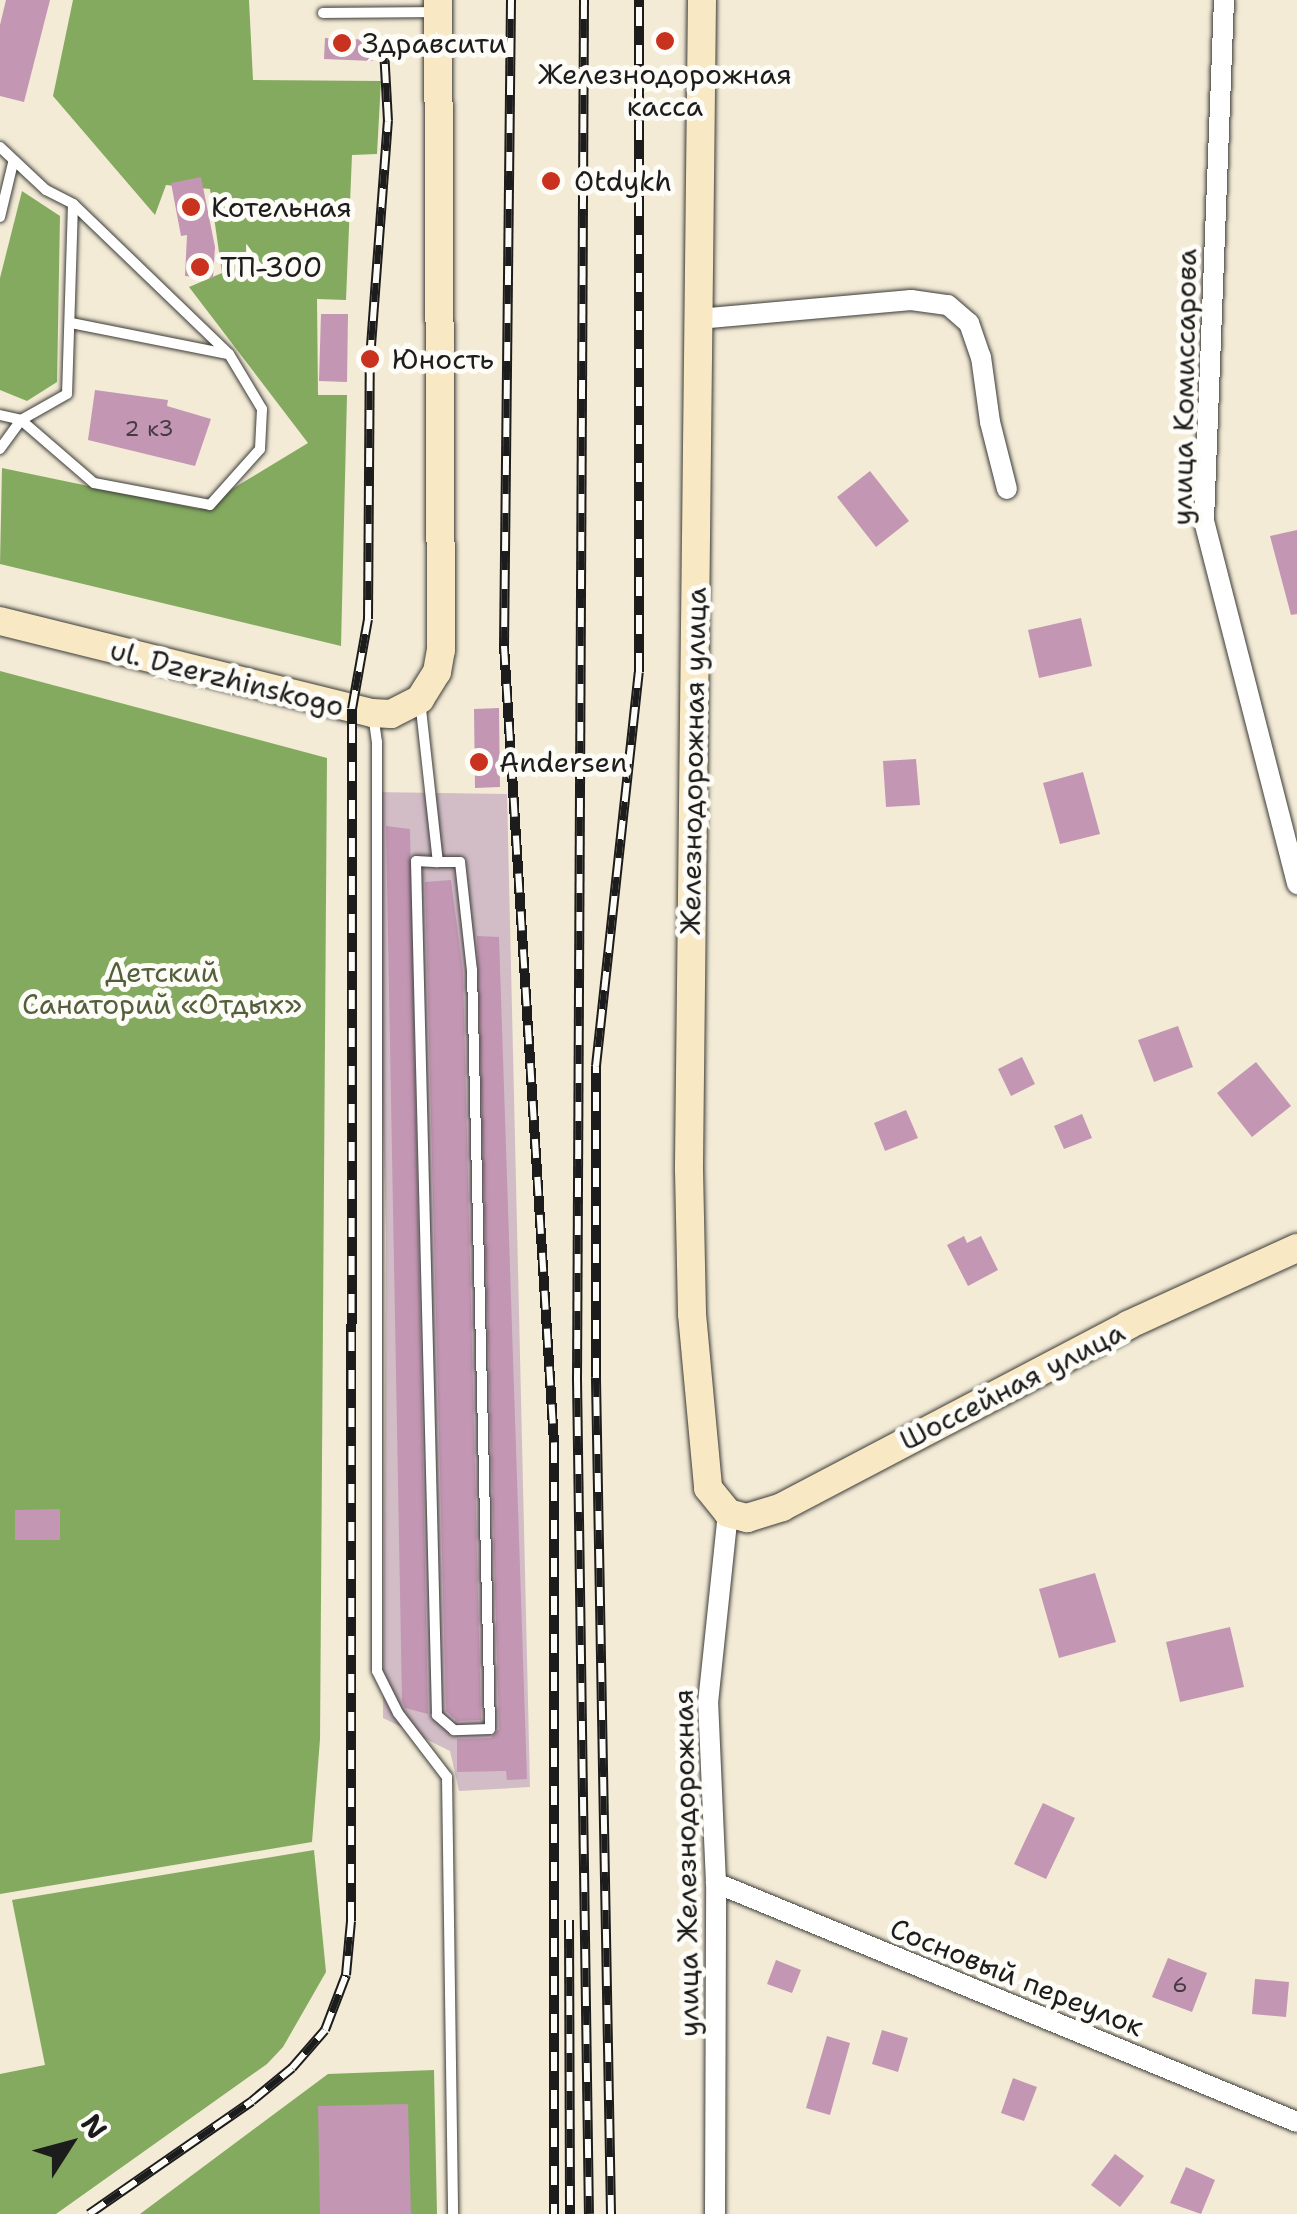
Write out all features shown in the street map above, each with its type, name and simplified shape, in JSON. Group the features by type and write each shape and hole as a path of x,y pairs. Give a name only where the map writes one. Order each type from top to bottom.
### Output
{"street":[{"name":"Железнодорожная улица","path":"702,0 691,1278 708,1488 728,1513"},
{"name":"улица Комиссарова","path":"1224,0 1204,521 1297,884"},
{"path":"420,700 437,672 441,650 438,6"},
{"path":"698,320 911,300 948,306 969,322 981,357 1007,489"},
{"name":"ul. Dzerzhinskogo","path":"0,622 372,714 391,714 420,700"},
{"name":"Шоссейная улица","path":"728,1513 747,1518 782,1507 1128,1325 1297,1248"},
{"name":"улица Железнодорожная","path":"714,2214 716,1883 708,1704 728,1513"},
{"name":"Сосновый переулок","path":"716,1883 1297,2122"}],"lane":[{"path":"323,13 438,6"},
{"path":"0,148 46,190 73,204 229,354 262,409 260,449 210,505 94,483 22,420 0,415"},
{"path":"0,217 13,163"},
{"path":"0,449 22,420 67,394 73,204"},
{"path":"71,323 229,354"},
{"path":"420,700 438,862"},
{"path":"372,714 377,742 377,1671 398,1713 447,1777 453,2214"},
{"path":"416,861 438,862 460,862 472,970 490,1729 454,1730 437,1715 416,861"}],"shaded area":[{"path":"374,792 507,794 530,1787 459,1791 450,1751 383,1718 386,1231"}],"green space":[{"path":"73,0 249,0 253,80 381,81 377,154 352,155 346,300 317,299 318,395 347,395 341,646 0,564 2,468 199,509 308,443 189,287 222,273 210,189 166,185 155,215 53,96"},
{"path":"22,191 60,216 57,382 27,401 0,390 0,278"},
{"name":"Детский Санаторий «Отдых»","path":"0,671 327,758 320,1739 312,1842 0,1894"},
{"path":"314,1850 326,1972 283,2047 267,2064 56,2214 0,2214 0,2074 45,2065 12,1900"},
{"path":"434,2070 437,2214 140,2214 328,2074"}],"building":[{"path":"6,0 50,0 24,102 0,96 0,25"},
{"path":"325,38 374,40 373,61 324,59"},
{"path":"201,177 215,247 213,278 185,276 187,235 181,236 171,183"},
{"path":"321,314 348,314 347,382 319,381"},
{"path":"95,390 168,400 167,406 211,419 195,466 88,440"},
{"path":"870,471 909,521 876,547 837,497"},
{"path":"1297,530 1297,614 1291,615 1270,536"},
{"path":"1081,618 1092,666 1039,678 1028,630"},
{"path":"499,708 500,787 475,788 474,709"},
{"path":"916,759 920,805 886,807 883,761"},
{"path":"1083,772 1100,834 1060,844 1043,783"},
{"path":"386,826 410,829 428,1714 405,1708 402,1701"},
{"path":"451,880 463,971 481,1720 457,1721 446,1711 425,882"},
{"path":"477,936 499,937 527,1779 507,1780 506,1771 457,1772 457,1739 491,1738 499,1729"},
{"path":"1178,1026 1193,1067 1154,1082 1138,1040"},
{"path":"1022,1057 1035,1084 1011,1096 998,1069"},
{"path":"1256,1062 1291,1106 1252,1137 1217,1093"},
{"path":"906,1110 918,1138 885,1151 874,1123"},
{"path":"1082,1114 1092,1138 1064,1149 1054,1126"},
{"path":"964,1236 967,1243 981,1236 998,1270 968,1286 947,1245"},
{"path":"60,1509 60,1540 15,1540 15,1510"},
{"path":"1095,1573 1116,1642 1059,1658 1039,1589"},
{"path":"1230,1627 1244,1687 1180,1702 1166,1642"},
{"path":"1043,1803 1075,1818 1046,1879 1014,1864"},
{"path":"1168,1958 1207,1973 1192,2012 1152,1997"},
{"path":"776,1960 801,1970 792,1993 767,1984"},
{"path":"1255,1979 1289,1982 1286,2017 1252,2014"},
{"path":"882,2030 908,2038 898,2072 872,2064"},
{"path":"827,2036 850,2043 830,2115 806,2108"},
{"path":"1013,2078 1037,2087 1024,2121 1001,2113"},
{"path":"408,2104 411,2214 320,2214 318,2106"},
{"path":"1115,2154 1144,2176 1120,2207 1091,2185"},
{"path":"1186,2167 1215,2180 1201,2214 1170,2203"}],"railway":[{"path":"511,0 504,646 554,1444 554,2214"},
{"path":"584,0 577,1379 589,2214"},
{"path":"611,2214 596,1377 596,1066 639,672 639,0"},
{"path":"89,2214 252,2101 292,2068 325,2030 346,1975 351,1921 352,709 368,619 370,359 388,121 384,50"},
{"path":"569,1920 570,2214"}],"place":[{"name":"Железнодорожная касса","path":"665,41"},
{"name":"Здравсити","path":"342,43"},
{"name":"Otdykh","path":"551,181"},
{"name":"Котельная","path":"191,207"},
{"name":"ТП-300","path":"200,267"},
{"name":"Юность","path":"370,359"},
{"name":"Andersen","path":"479,762"}]}
